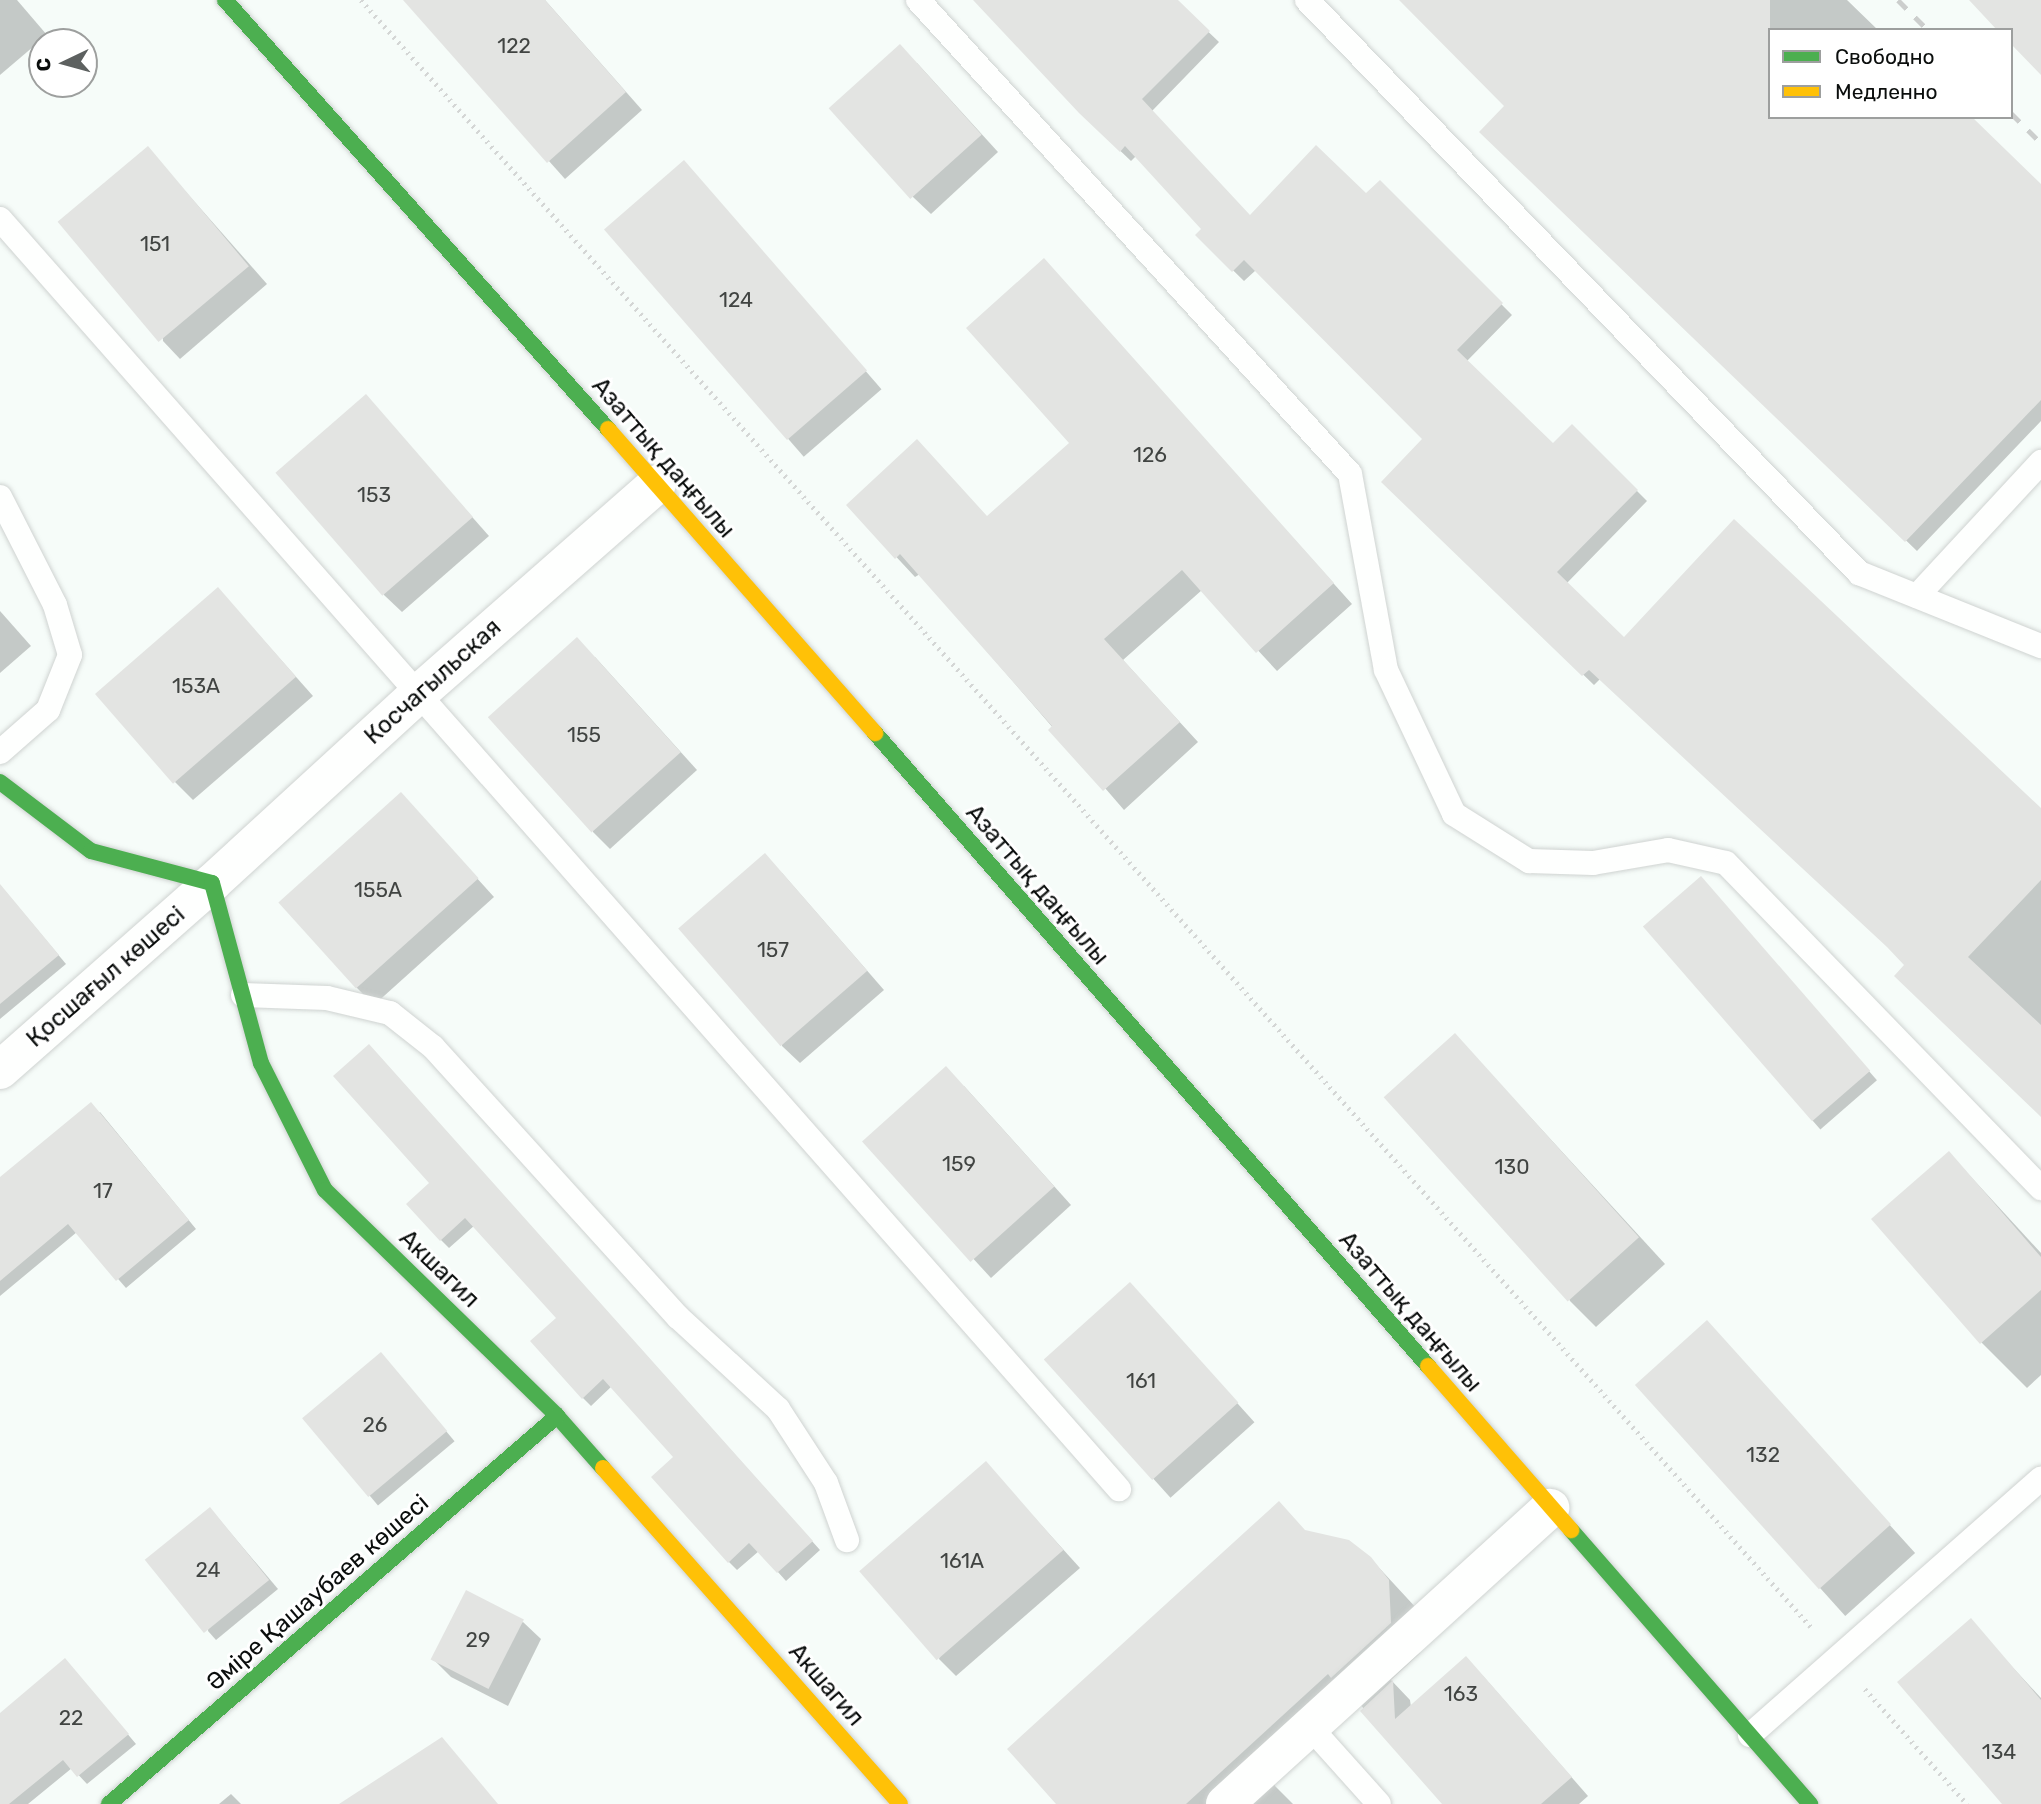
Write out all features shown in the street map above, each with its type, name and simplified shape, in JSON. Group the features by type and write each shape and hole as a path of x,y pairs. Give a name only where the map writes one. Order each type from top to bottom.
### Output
{"main road":[{"name":"Азаттық даңғылы","path":"233,3 657,484 1810,1804"},
{"path":"0,782 91,851 212,883"},
{"name":"Акшагил","path":"212,883 261,1063 325,1191 557,1416 900,1804"},
{"name":"Әміре Қашаубаев көшесі","path":"109,1804 557,1416"}],"street":[{"name":"Косчагыльская","path":"212,883 418,694 657,484"},
{"name":"Қосшағыл көшесі","path":"0,1070 212,883"},
{"path":"1225,1804 1550,1508"}],"lane":[{"path":"918,0 1350,474 1386,670 1454,814 1529,861 1593,863 1668,850 1726,863 2041,1188"},
{"path":"1307,0 1859,573 2041,646"},
{"path":"0,219 1119,1489"},
{"path":"1917,596 2041,462"},
{"path":"0,497 55,605 69,655 48,710 0,752"},
{"path":"243,995 327,999 390,1013 433,1047 678,1317 778,1409 826,1483 847,1540"},
{"path":"1750,1735 1838,1657 2036,1491"},
{"path":"1310,1727 1379,1804"}],"path":[{"path":"361,0 1967,1804"}],"building":[{"path":"403,0 545,0 626,92 547,163"},
{"path":"973,0 1178,0 1210,31 1142,99 1250,215 1316,145 1366,193 1380,180 1503,303 1457,350 1553,443 1572,424 1638,490 1557,572 1624,637 1734,519 2041,808 2041,880 1968,957 2041,1025 2041,1117 1894,976 1904,965 1887,947 1589,670 1582,676 1381,482 1422,439 1244,260 1232,272 1195,235 1201,229 1125,146 1120,152 1079,113"},
{"path":"1399,0 1770,0 1768,119 1974,119 2041,184 2041,400 1905,542 1479,132 1504,106"},
{"path":"1969,0 2041,0 2041,75 2013,46 2013,28 1995,28"},
{"path":"900,44 982,135 910,199 829,108"},
{"path":"148,146 249,266 159,342 58,222"},
{"path":"684,160 867,371 787,440 604,230"},
{"path":"1044,258 1334,583 1256,653 1182,570 1104,639 1180,722 1103,791 1048,730 1052,726 900,554 895,559 846,505 917,439 987,516 1069,443 966,328"},
{"path":"366,394 473,517 382,596 275,473"},
{"path":"218,587 296,677 173,784 95,694"},
{"path":"577,637 681,752 592,832 488,717"},
{"path":"401,792 479,878 356,989 278,902"},
{"path":"765,853 867,971 781,1046 678,928"},
{"path":"1701,876 1870,1071 1812,1121 1643,927"},
{"path":"0,884 59,955 0,1004"},
{"path":"1455,1033 1639,1237 1568,1302 1384,1097"},
{"path":"369,1044 813,1541 777,1573 749,1543 728,1563 651,1477 673,1457 603,1379 582,1399 530,1341 556,1318 465,1218 440,1241 406,1204 429,1183 333,1076"},
{"path":"946,1066 1054,1186 970,1262 862,1142"},
{"path":"91,1102 189,1220 116,1281 68,1224 0,1281 0,1177"},
{"path":"1949,1151 2041,1257 2041,1290 1980,1344 1871,1219"},
{"path":"1130,1282 1238,1402 1152,1480 1044,1360"},
{"path":"1707,1320 1891,1524 1819,1589 1635,1385"},
{"path":"381,1352 447,1431 368,1497 302,1418"},
{"path":"986,1461 1063,1550 937,1660 859,1571"},
{"path":"1279,1501 1305,1530 1349,1540 1371,1557 1389,1580 1391,1623 1331,1678 1328,1674 1186,1804 1056,1804 1007,1749"},
{"path":"210,1507 269,1580 204,1633 145,1560"},
{"path":"466,1590 524,1620 489,1689 431,1659"},
{"path":"1971,1618 2041,1700 2041,1804 2002,1804 1897,1682"},
{"path":"1466,1656 1572,1777 1541,1804 1442,1804 1360,1711 1393,1680 1395,1719"},
{"path":"65,1658 129,1734 77,1777 63,1760 9,1804 0,1804 0,1713"},
{"path":"442,1737 498,1804 339,1804"}],"railway":[{"path":"1898,0 1926,28"},
{"path":"2013,115 2041,143"}],"traffic: fast":[{"path":"225,0 608,429"},
{"path":"875,733 1428,1366"},
{"path":"0,782 91,851 212,883 261,1063 325,1190 557,1416 603,1468"},
{"path":"109,1804 557,1416"},
{"path":"1571,1530 1810,1804"}],"traffic: slow":[{"path":"608,429 875,733"},
{"path":"1428,1366 1571,1530"},
{"path":"603,1468 900,1804"}]}
